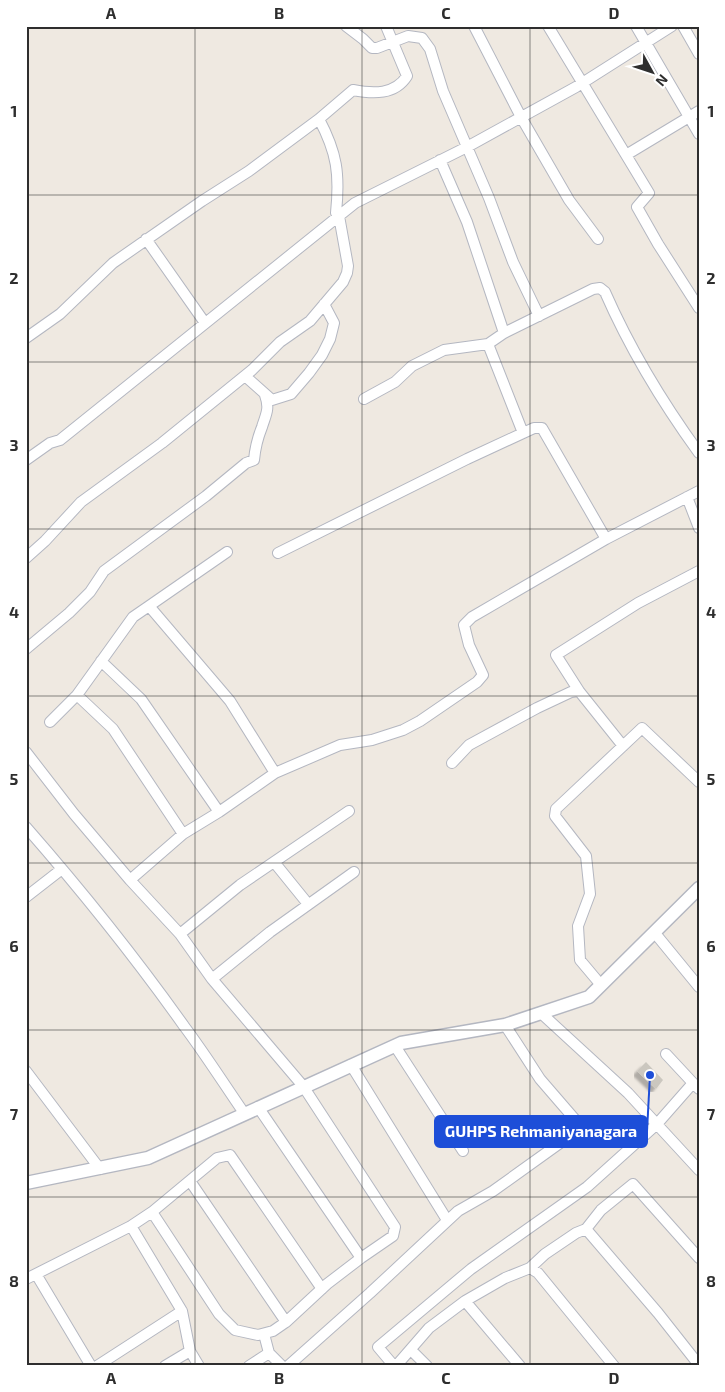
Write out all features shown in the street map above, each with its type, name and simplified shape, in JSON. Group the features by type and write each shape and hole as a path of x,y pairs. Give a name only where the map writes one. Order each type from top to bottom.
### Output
{"street":[{"path":"346,26 363,38 372,48 392,43 408,36 422,38 430,49 443,91 513,262 539,316"},
{"path":"26,338 60,314 113,263 249,171 319,119 353,90 380,94 401,85 407,76 386,26"},
{"path":"474,26 521,117 569,200 598,239"},
{"path":"548,26 581,84 649,193 637,207 699,308"},
{"path":"636,26 699,134"},
{"path":"27,458 50,442 60,440 355,203 467,147 581,84 672,26"},
{"path":"683,26 699,54"},
{"path":"626,155 699,111"},
{"path":"26,558 45,541 81,502 162,443 245,376 280,342 310,321 343,282 348,266 339,216 336,212 338,182 336,159 330,140 319,119"},
{"path":"440,160 467,222 504,333"},
{"path":"146,239 204,323"},
{"path":"364,399 395,382 412,366 444,350 488,344 504,333 593,289 600,288 605,292 633,351 670,414 699,453"},
{"path":"245,376 265,396 272,400 291,394 322,355 330,339 334,323 324,304"},
{"path":"488,344 523,433"},
{"path":"26,649 69,613 90,592 104,571 206,496 246,463 254,460 262,427 268,414 269,405 265,396"},
{"path":"278,554 534,428 542,428 606,539"},
{"path":"130,880 183,834 220,812 274,773 340,745 372,740 403,730 477,682 483,675 469,645 464,625 472,617 606,539 699,491"},
{"path":"687,496 699,528"},
{"path":"50,722 78,695 133,617 227,552"},
{"path":"623,746 580,691 556,655 638,603 699,571"},
{"path":"149,606 230,702 274,773"},
{"path":"101,661 141,699 220,812"},
{"path":"452,763 469,745 546,704 571,692 580,691"},
{"path":"78,695 113,729 183,834"},
{"path":"601,985 580,960 578,926 590,894 586,856 555,816 556,809 642,728 699,782"},
{"path":"26,752 74,814 130,880 180,934 212,979 303,1086 395,1227 393,1236 360,1258 286,1322 273,1331 258,1335 235,1330 220,1314 152,1212"},
{"path":"180,934 233,891 349,811"},
{"path":"26,827 138,964 244,1113"},
{"path":"274,862 308,904"},
{"path":"26,897 62,869"},
{"path":"212,979 270,932 354,872"},
{"path":"26,1183 148,1158 401,1043 505,1025 589,997 654,932 698,892"},
{"path":"654,932 699,987"},
{"path":"541,1013 628,1093 699,1170"},
{"path":"288,1366 370,1293 447,1220 458,1211 493,1191 552,1148 578,1124 540,1079 505,1025"},
{"path":"395,1046 463,1151"},
{"path":"666,1054 696,1086 587,1187 471,1269 378,1347 395,1366 430,1328 465,1300 505,1278 530,1268 544,1254 576,1233 586,1229 601,1210 633,1184 699,1258"},
{"path":"351,1065 447,1220"},
{"path":"26,1071 100,1169"},
{"path":"258,1107 360,1258"},
{"path":"91,1366 31,1276 131,1226 152,1212 217,1158 230,1155 322,1289"},
{"path":"190,1181 286,1322"},
{"path":"131,1226 182,1311 190,1351 199,1366"},
{"path":"586,1229 658,1313 699,1365"},
{"path":"530,1268 538,1273 614,1366"},
{"path":"465,1300 520,1366"},
{"path":"97,1366 182,1311"},
{"path":"264,1334 269,1353 282,1366"},
{"path":"411,1350 427,1366"},
{"path":"164,1366 190,1351"},
{"path":"249,1366 269,1353"}],"building":[{"path":"646,1062 663,1080 656,1089 637,1071"}],"place":[{"name":"GUHPS Rehmaniyanagara","path":"650,1075"}]}
